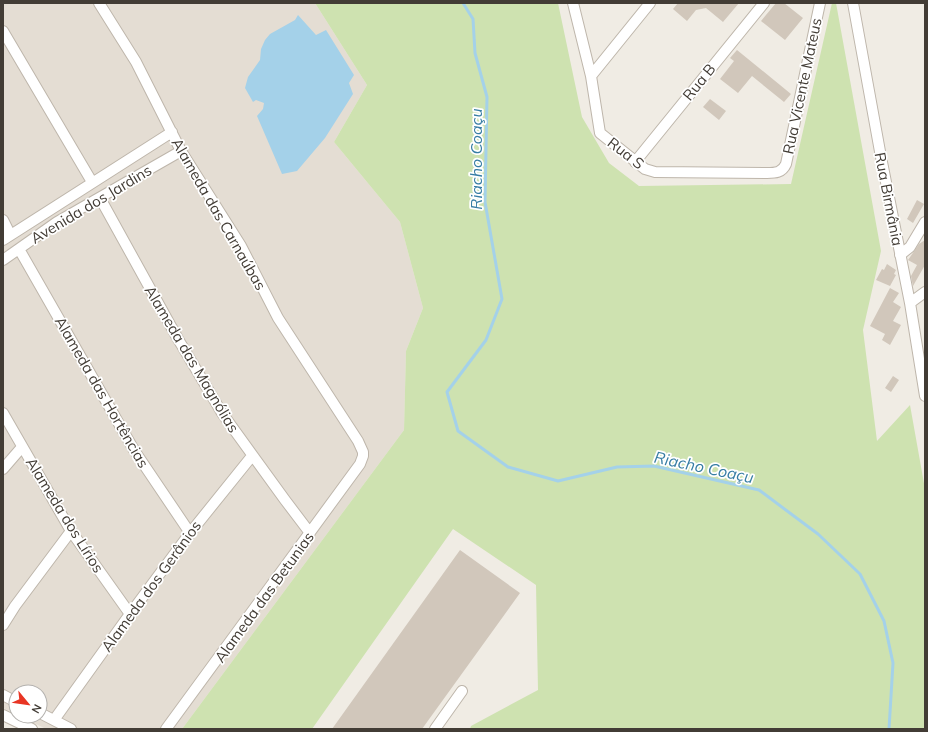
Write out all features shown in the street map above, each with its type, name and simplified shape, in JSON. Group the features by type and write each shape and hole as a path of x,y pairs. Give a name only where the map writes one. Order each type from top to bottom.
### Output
{"street":[{"name":"Alameda das Carnaúbas","path":"99,3 136,62 181,150 241,246 278,318 358,441 363,452 360,464"},
{"name":"Rua S","path":"573,3 591,76 600,132 635,162 645,169 661,172 775,173 784,169"},
{"path":"591,76 650,3"},
{"name":"Rua B","path":"635,162 764,3"},
{"name":"Rua Vicente Mateus","path":"784,169 820,3"},
{"name":"Rua Birmânia","path":"853,3 910,303 925,396"},
{"path":"3,31 92,182"},
{"name":"Avenida dos Jardins","path":"7,237 172,132"},
{"name":"Avenida dos Jardins","path":"3,260 57,222 181,150"},
{"name":"Alameda das Magnólias","path":"100,198 222,413 252,456 310,533"},
{"path":"49,210 57,222"},
{"path":"3,220 7,237"},
{"path":"900,255 910,247 925,222"},
{"name":"Alameda das Hortências","path":"19,249 134,450 190,533"},
{"path":"910,303 925,292"},
{"name":"Alameda dos Lírios","path":"3,413 71,531 130,614"},
{"path":"3,469 22,447"},
{"name":"Alameda dos Gerânios","path":"54,720 190,533 252,456"},
{"name":"Alameda das Betunias","path":"166,729 360,464"},
{"path":"3,626 15,606 71,531"},
{"path":"435,729 462,691"},
{"path":"3,715 32,729"},
{"path":"48,717 71,729"}],"shaded area":[{"path":"3,3 315,3 367,85 334,142 400,222 423,308 406,351 404,430 182,729 46,729 36,724 48,724 48,684 8,684 8,710 3,708"}],"green space":[{"path":"315,3 558,3 582,117 609,163 639,186 791,184 832,3 836,3 881,251 863,330 877,441 910,405 925,489 925,729 470,729 471,726 538,690 536,585 453,529 312,729 182,729 404,430 406,351 423,308 400,222 334,142 367,85"}],"water":[{"path":"298,15 316,35 326,30 354,75 349,83 353,94 325,138 297,171 282,174 257,116 263,109 264,103 256,100 253,102 245,88 248,77 260,60 261,49 265,40 270,34 295,20"}],"building":[{"path":"678,3 739,3 723,22 706,8 696,10 687,21 673,9"},
{"path":"776,3 784,3 803,18 785,40 761,21"},
{"path":"737,50 791,94 784,102 752,76 738,93 720,79 734,61 730,58"},
{"path":"710,99 726,111 719,120 703,107"},
{"path":"917,200 924,204 913,223 907,219"},
{"path":"925,240 925,265 913,286 911,276 917,265 908,260 919,244"},
{"path":"887,264 896,270 894,274 896,275 890,286 876,280 882,269 884,270"},
{"path":"890,288 899,293 893,302 901,307 893,321 901,325 890,345 882,340 885,334 870,326"},
{"path":"893,376 899,380 891,392 885,388"},
{"path":"460,550 520,593 422,729 332,729"}],"waterway":[{"name":"Riacho Coaçu","path":"463,3 473,19 475,53 487,97 485,202 502,299 486,340 447,392 458,431 508,467 558,481 617,467 654,466 759,490 818,534 860,574 884,621 893,663 889,729"}]}
